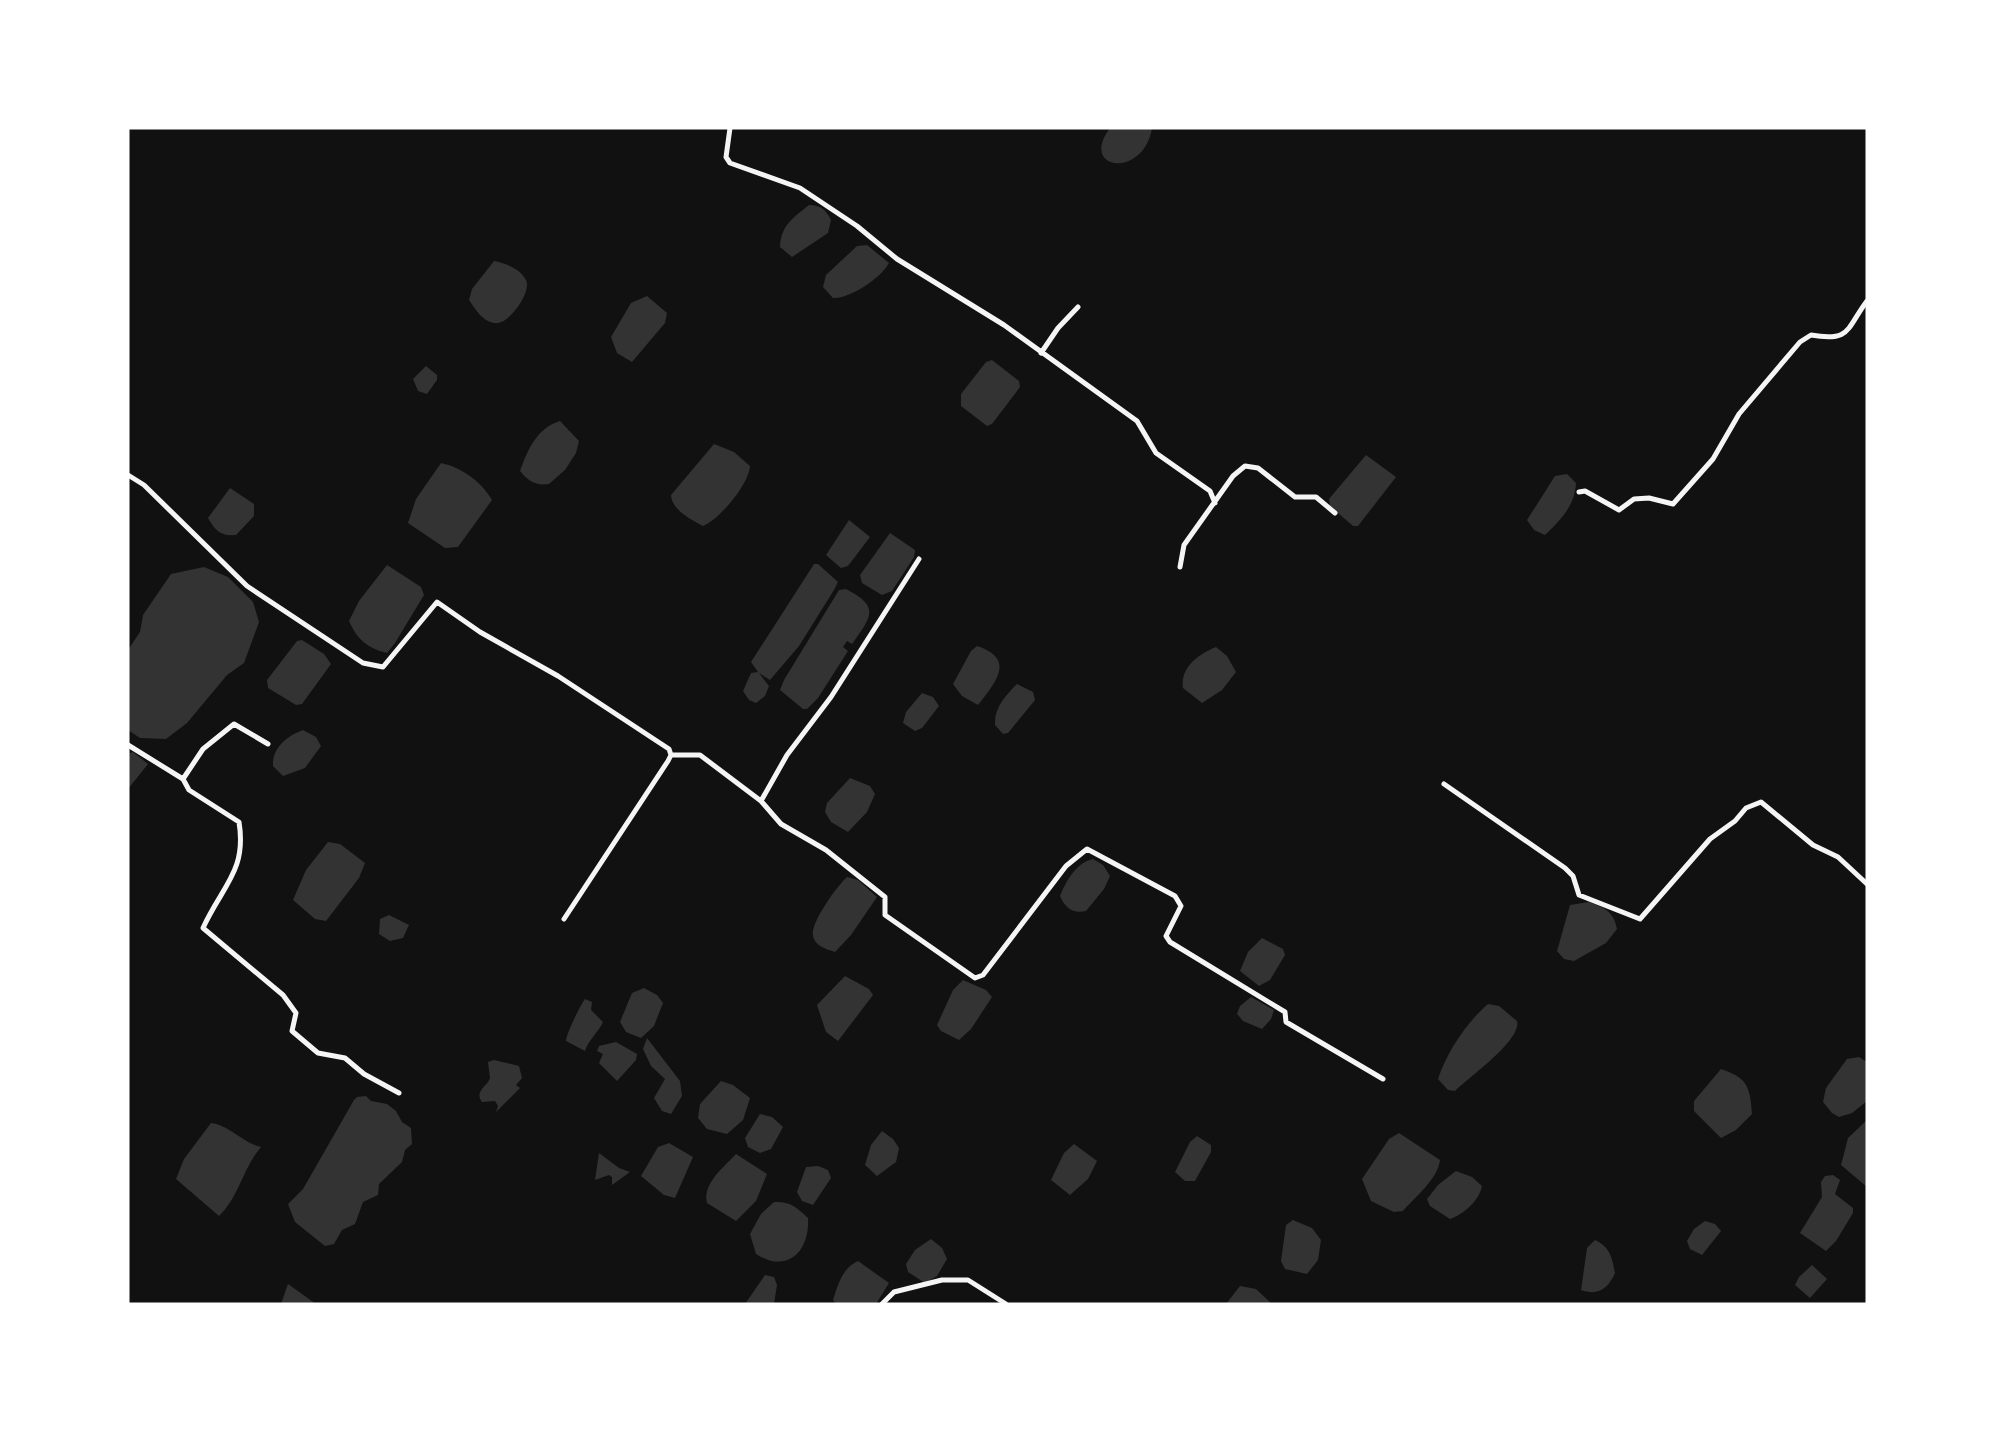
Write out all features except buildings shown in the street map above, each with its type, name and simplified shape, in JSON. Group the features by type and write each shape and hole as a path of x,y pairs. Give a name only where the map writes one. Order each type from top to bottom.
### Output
{"street":[{"path":"730,128 726,158 730,163 800,188 856,226 897,259 966,299 1137,421 1156,453 1210,491 1216,503"},
{"path":"1578,492 1585,491 1619,509 1634,499 1648,498 1673,504 1713,459 1739,414 1800,342 1811,335 1836,339 1846,333 1867,301"},
{"path":"1041,353 1058,328 1078,307"},
{"path":"1180,567 1184,545 1233,476 1245,466 1251,466 1295,497 1316,497 1335,513"},
{"path":"128,475 144,485 247,586 363,663 383,667 437,602 480,632 558,676 642,730 669,749 671,755"},
{"path":"761,801 786,755 831,697 919,559"},
{"path":"183,779 203,749 234,724 268,744"},
{"path":"128,745 183,779 189,790 239,822 243,846 236,870 202,928 283,995 296,1013 292,1031 318,1053 345,1058 364,1074 399,1093"},
{"path":"671,755 700,755 761,801 781,824 826,850 885,897 885,915 975,978 989,968 1066,866 1087,849 1175,896 1181,906 1166,936 1170,942 1285,1012 1286,1022 1383,1079"},
{"path":"564,919 671,755"},
{"path":"1444,784 1565,868 1573,876 1579,895 1640,919 1710,839 1735,821 1746,808 1761,802 1813,845 1838,857 1867,884"},
{"path":"882,1304 894,1292 942,1280 968,1280 1006,1304"}],"shaded area":[{"path":"1110,128 1152,128 1147,144 1138,156 1127,162 1116,163 1107,160 1102,153 1102,142"},
{"path":"809,205 820,207 827,213 831,220 828,233 792,257 780,247 781,239 789,223"},
{"path":"867,245 889,263 864,286 848,295 833,298 823,287 826,275 857,246"},
{"path":"494,261 517,270 524,276 527,285 519,306 508,318 498,323 485,319 469,300 472,289"},
{"path":"647,296 667,313 665,323 632,362 617,353 611,337 631,303"},
{"path":"992,360 1019,381 1020,387 992,424 987,426 961,406 961,394 986,362"},
{"path":"426,366 437,375 437,380 427,394 418,391 413,379"},
{"path":"560,421 579,441 576,453 565,470 549,484 533,482 520,471 526,455 539,434"},
{"path":"714,444 734,452 750,466 745,482 732,500 703,526 678,510 671,495"},
{"path":"1366,455 1396,477 1358,526 1353,526 1330,506 1329,499"},
{"path":"441,463 470,476 483,487 492,500 458,547 445,548 408,523 416,499"},
{"path":"1567,474 1576,483 1570,505 1562,518 1545,535 1534,530 1527,520 1555,476"},
{"path":"230,488 254,504 254,516 236,535 219,532 208,518"},
{"path":"849,520 870,537 848,566 841,568 826,555"},
{"path":"890,533 915,550 914,557 892,591 882,595 862,583 860,575"},
{"path":"814,564 818,564 838,582 799,646 770,680 759,673 769,686 765,696 756,703 749,700 743,691 751,673 758,672 751,662"},
{"path":"387,565 421,587 424,595 387,653 363,642 349,621 359,601"},
{"path":"204,567 228,577 253,602 259,622 244,663 227,675 187,723 166,739 140,738 128,730 128,650 140,632 143,615 171,574"},
{"path":"846,589 864,601 868,607 868,619 852,644 847,641 843,647 848,651 818,698 807,709 803,709 780,690 839,590"},
{"path":"302,640 324,654 331,664 302,704 296,705 268,688 267,680 297,641"},
{"path":"977,646 989,651 999,665 996,680 978,705 962,696 953,684 971,651"},
{"path":"1216,647 1227,656 1236,672 1222,690 1202,703 1183,688 1184,674 1192,662"},
{"path":"1017,684 1033,692 1035,700 1008,733 1003,734 995,725 996,713"},
{"path":"922,693 933,697 939,706 922,728 915,731 903,723 906,712"},
{"path":"303,730 316,737 321,746 305,768 283,776 273,766 275,754 286,739"},
{"path":"133,752 148,764 128,789 128,754"},
{"path":"850,778 870,786 875,794 867,812 848,832 831,822 825,812 827,803"},
{"path":"328,842 340,844 365,863 359,878 326,921 315,919 293,900 306,870"},
{"path":"1093,859 1103,865 1110,876 1104,889 1086,911 1073,911 1064,904 1060,896 1077,869"},
{"path":"847,877 858,880 877,897 851,935 835,952 816,942 813,930 825,905"},
{"path":"1589,902 1608,911 1617,929 1606,943 1574,961 1564,959 1557,951 1570,905"},
{"path":"389,915 409,925 403,938 390,941 379,934 380,919"},
{"path":"1262,938 1283,949 1285,955 1270,980 1259,986 1240,971 1248,952"},
{"path":"845,976 869,989 873,995 838,1041 826,1032 817,1005"},
{"path":"963,980 986,990 992,997 971,1029 959,1040 941,1031 937,1025 953,990"},
{"path":"644,988 657,995 663,1003 654,1026 641,1038 626,1032 620,1022 632,993"},
{"path":"1251,997 1274,1010 1271,1019 1262,1029 1243,1021 1237,1014 1240,1006"},
{"path":"585,999 592,1002 591,1010 603,1022 585,1051 566,1041"},
{"path":"1488,1004 1499,1006 1517,1021 1516,1029 1493,1058 1455,1091 1448,1090 1438,1079 1447,1059 1458,1038"},
{"path":"647,1038 680,1081 682,1096 671,1114 662,1111 654,1098 665,1079 651,1066 643,1049"},
{"path":"616,1042 637,1054 636,1060 617,1081 599,1063 603,1054 597,1051 599,1046"},
{"path":"1859,1057 1867,1062 1867,1101 1852,1113 1839,1117 1823,1102 1826,1088 1847,1059"},
{"path":"494,1060 519,1066 522,1078 516,1085 520,1088 496,1112 498,1106 495,1101 482,1102 479,1095 490,1078 488,1062"},
{"path":"1721,1069 1737,1076 1746,1085 1752,1114 1736,1130 1721,1138 1694,1111 1694,1101"},
{"path":"721,1081 733,1085 750,1098 743,1120 727,1134 707,1129 698,1118 700,1104"},
{"path":"366,1096 371,1101 387,1104 396,1111 402,1122 411,1128 412,1144 405,1150 402,1162 379,1184 378,1195 363,1202 355,1224 342,1230 334,1244 325,1246 295,1222 288,1204 303,1189 354,1100"},
{"path":"760,1114 772,1117 783,1127 771,1149 760,1153 748,1147 745,1138"},
{"path":"1867,1120 1867,1187 1841,1165 1848,1138"},
{"path":"211,1123 218,1124 261,1147 219,1216 176,1179 184,1159"},
{"path":"882,1131 893,1139 899,1148 896,1162 877,1176 865,1165 871,1145"},
{"path":"1399,1133 1440,1160 1435,1174 1425,1187 1403,1211 1394,1212 1371,1201 1362,1179 1389,1139"},
{"path":"1197,1136 1211,1145 1211,1152 1195,1181 1185,1181 1175,1172 1190,1142"},
{"path":"669,1143 693,1157 675,1198 664,1195 641,1176 658,1147"},
{"path":"1074,1144 1097,1161 1088,1179 1070,1195 1051,1180 1064,1153"},
{"path":"599,1153 619,1168 630,1172 612,1185 612,1177 609,1175 595,1180"},
{"path":"736,1154 767,1174 756,1201 736,1221 707,1203 706,1196 715,1176"},
{"path":"818,1166 828,1170 831,1178 813,1205 802,1201 797,1192 806,1167"},
{"path":"1456,1171 1472,1177 1482,1186 1478,1197 1470,1206 1450,1219 1430,1206 1427,1199 1438,1185"},
{"path":"1833,1175 1840,1180 1835,1194 1853,1208 1853,1213 1836,1241 1826,1251 1800,1233 1822,1197 1821,1182 1825,1176"},
{"path":"774,1202 793,1206 808,1218 808,1230 801,1250 787,1260 777,1262 756,1254 750,1234 761,1214"},
{"path":"1293,1220 1312,1228 1321,1240 1318,1260 1307,1274 1285,1269 1281,1261 1286,1225"},
{"path":"1705,1221 1715,1224 1721,1231 1702,1255 1690,1249 1687,1241 1694,1229"},
{"path":"931,1239 942,1248 947,1259 937,1276 925,1283 908,1272 906,1264 915,1250"},
{"path":"1595,1240 1610,1253 1615,1273 1602,1290 1587,1292 1581,1290 1587,1248"},
{"path":"858,1261 889,1283 876,1304 836,1304 833,1300 841,1278 848,1268"},
{"path":"1812,1265 1827,1279 1810,1298 1795,1285 1799,1277"},
{"path":"765,1275 774,1277 777,1285 774,1304 745,1304"},
{"path":"288,1284 316,1304 281,1304"},
{"path":"1240,1286 1256,1289 1272,1304 1226,1304"}]}
